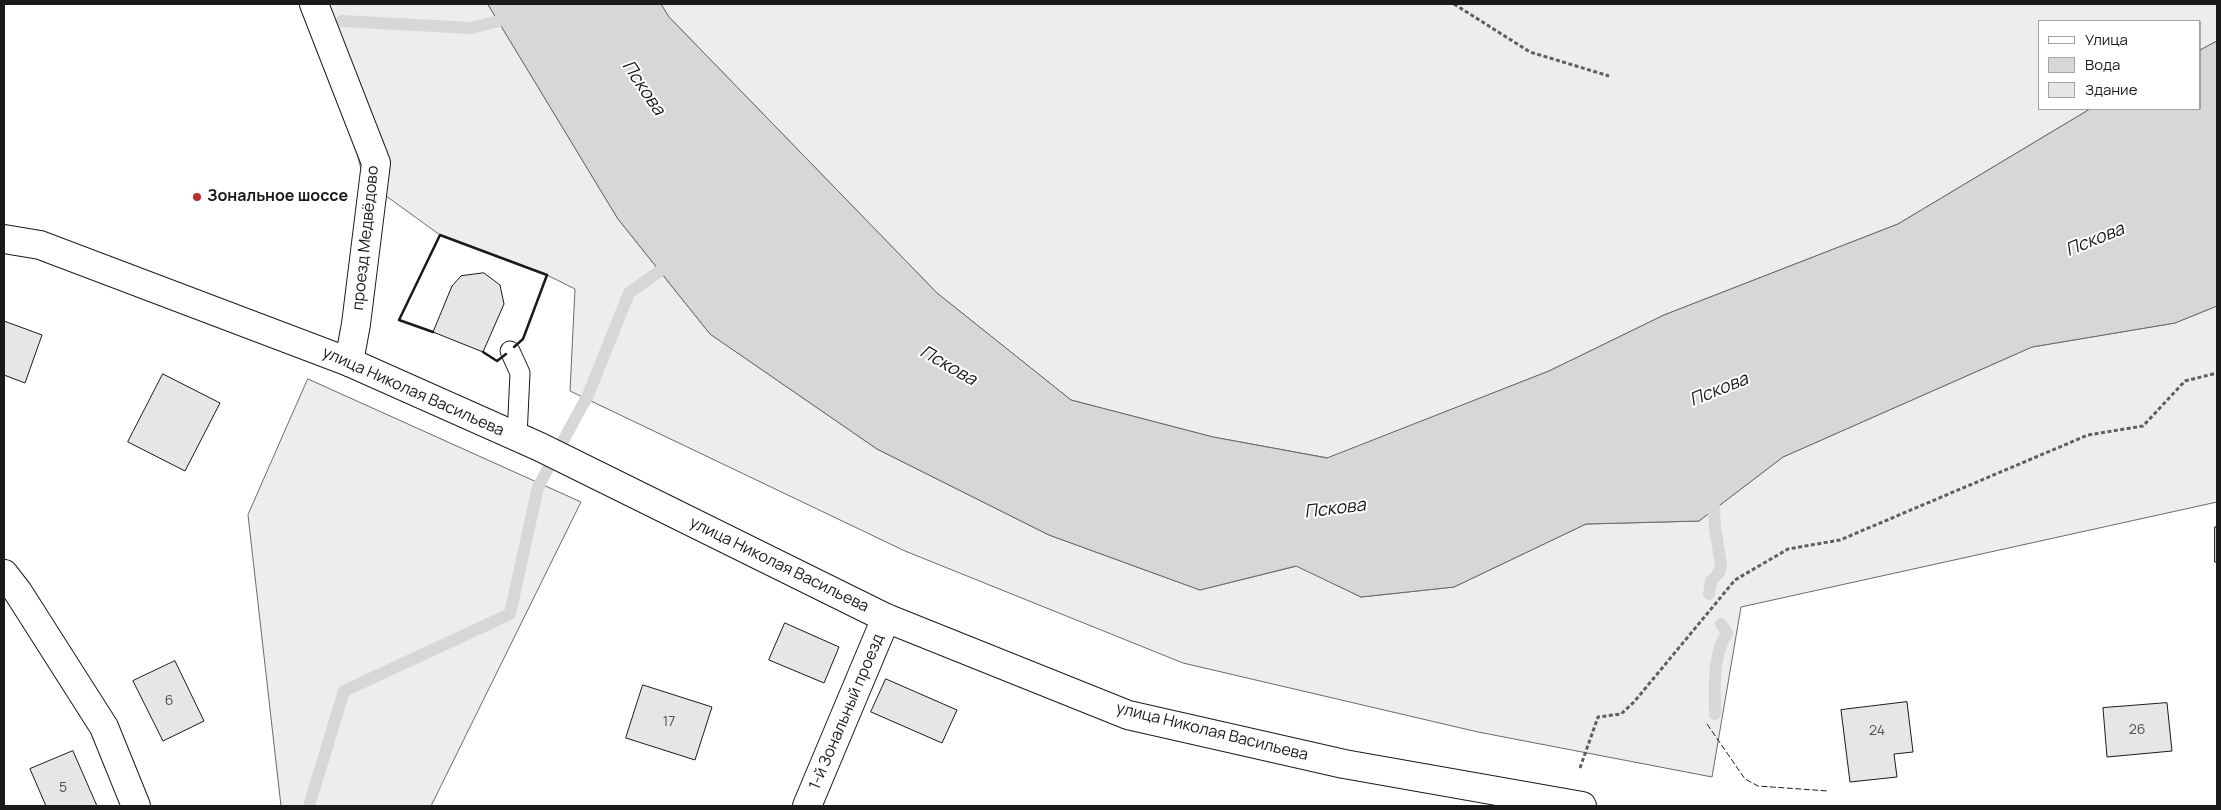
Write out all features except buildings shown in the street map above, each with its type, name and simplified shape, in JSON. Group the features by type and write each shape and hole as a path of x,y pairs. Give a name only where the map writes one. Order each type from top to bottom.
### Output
{"main road":[{"name":"проезд Медвёдово","path":"314,4 376,163 356,324 349,362"},
{"name":"улица Николая Васильева","path":"4,239 40,245 349,362 529,442 886,618 1128,714 1344,764 1582,806"},
{"path":"4,574 18,592 104,726 136,806"},
{"name":"1-й Зональный проезд","path":"807,806 886,618"}],"lane":[{"path":"510,351 520,373 529,442"}],"path":[{"path":"1454,4 1530,52 1610,76"},
{"path":"1580,768 1598,717 1622,714 1735,580 1788,549 1840,540 2088,435 2143,426 2185,382 2217,373"}],"shaded area":[{"path":"320,4 488,4 618,219 710,334 877,449 1049,535 1200,590 1297,566 1361,597 1454,587 1586,524 1699,521 1783,457 2032,347 2175,323 2217,306 2217,502 1741,607 1712,777 1478,732 1183,663 905,551 570,391 575,289 547,275 440,235 364,180"},
{"path":"661,4 2217,4 2217,41 2201,49 2201,20 2038,20 2038,110 2088,110 1898,224 1664,315 1549,371 1328,458 1213,437 1071,400 937,293 669,17"},
{"path":"308,379 581,502 431,806 281,806 248,515"}],"water":[{"name":"Пскова","path":"488,4 661,4 669,17 937,293 1071,400 1213,437 1327,458 1549,371 1664,315 1898,224 2088,110 2201,110 2201,49 2217,41 2217,306 2175,323 2032,347 1783,457 1699,521 1586,524 1454,587 1361,597 1296,566 1200,590 1049,535 877,449 710,334 618,219"}],"waterway":[{"path":"342,21 471,28 515,17"},
{"path":"309,806 344,691 510,614 538,487 588,395 629,293 674,261"},
{"path":"1709,594 1711,581 1719,573 1721,564 1715,528 1713,494"},
{"path":"1715,714 1717,662 1722,642 1727,633 1721,624"}],"fence":[{"path":"1707,724 1745,779 1758,786 1828,791"}],"wall":[{"path":"433,332 399,320 440,235 547,275 523,339 514,347"},
{"path":"483,352 497,361 506,354"}],"place":[{"name":"Зональное шоссе","path":"197,197"}]}
